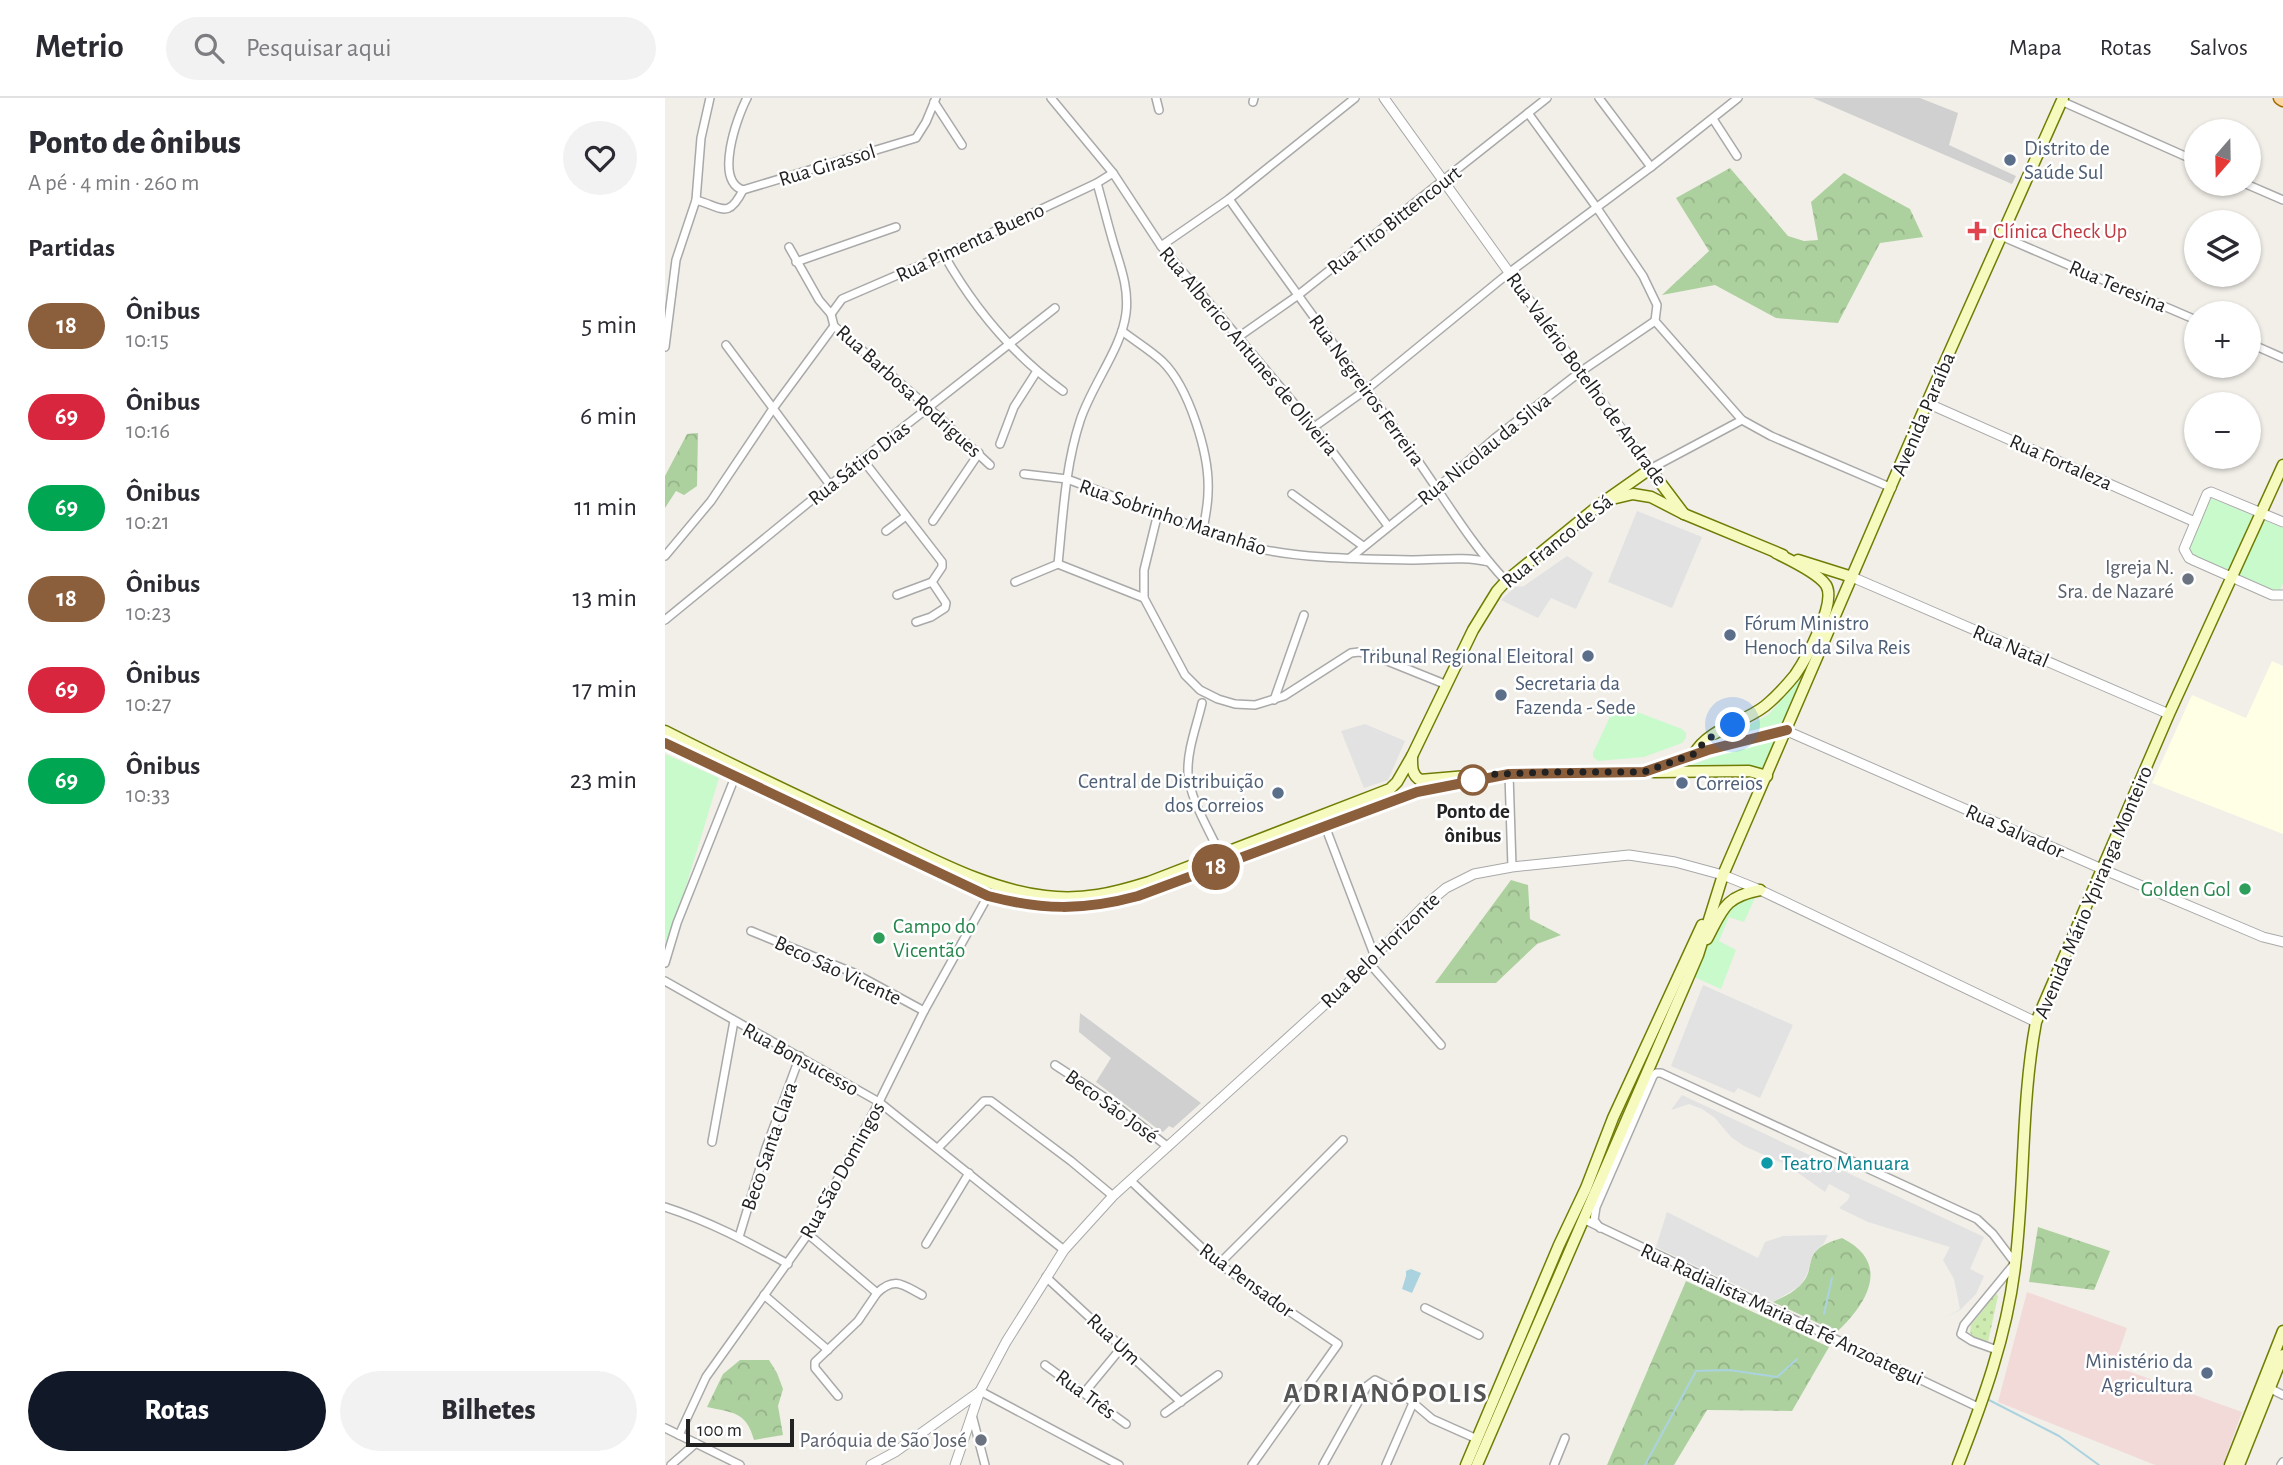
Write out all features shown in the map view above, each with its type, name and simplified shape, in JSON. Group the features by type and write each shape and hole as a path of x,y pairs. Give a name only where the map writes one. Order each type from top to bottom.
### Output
{"main road":[{"name":"Avenida Paraíba","path":"1710,910 1927,403 2062,100"},
{"name":"Avenida Mário Ypiranga Monteiro","path":"1958,1465 1980,1408 1997,1350 2015,1264 2030,1052 2036,1022 2169,714 2283,464"},
{"name":"Rua Franco de Sá","path":"1220,853 1383,793 1397,782 1481,614 1507,581 1603,502 1650,469"},
{"name":"Rua Valério Botelho de Andrade","path":"1650,469 1685,514 1776,553 1852,577"},
{"path":"1603,502 1623,495 1641,495 1685,514"},
{"path":"1694,754 1706,740 1754,714 1784,688 1801,665 1824,614 1830,597 1825,584 1776,553"},
{"path":"1644,772 1694,754 1787,730"},
{"path":"665,732 968,875 1018,891 1066,898 1114,893 1220,853"},
{"path":"665,743 988,896 1043,907 1064,908 1111,903 1138,896 1417,792 1503,775"},
{"path":"1412,756 1412,768 1420,780 1475,775 1644,772 1749,771 1767,776"},
{"path":"1477,1465 1583,1219 1602,1184 1611,1154 1698,955 1728,902 1741,894 1760,890"},
{"path":"1698,955 1710,910"},
{"path":"1466,1465 1613,1118 1694,938 1710,910"},
{"path":"1611,1154 1623,1147"},
{"path":"2230,1465 2283,1331"},
{"path":"2239,1465 2283,1355"}],"street":[{"path":"665,347 678,248 696,200 701,138 710,98"},
{"path":"743,191 733,182 730,150 734,127 747,98"},
{"name":"Rua Alberico Antunes de Oliveira","path":"1051,98 1113,173 1161,246 1314,427 1388,526"},
{"path":"1156,98 1159,110"},
{"path":"1161,246 1229,199 1355,98"},
{"name":"Rua Valério Botelho de Andrade","path":"1384,98 1650,469"},
{"name":"Rua Tito Bittencourt","path":"1237,338 1297,296 1547,98"},
{"path":"1599,98 1651,167"},
{"path":"1314,427 1367,389 1510,272 1738,98"},
{"path":"935,100 961,145"},
{"name":"Rua Girassol","path":"696,200 721,209 729,209 737,203 743,191 911,140 921,132 935,100"},
{"path":"2062,100 2184,156"},
{"path":"1528,113 1597,208 1654,296 1657,305 1655,321 1742,420 1771,436 1892,488"},
{"path":"1713,119 1737,156"},
{"name":"Rua Pimenta Bueno","path":"831,314 842,299 944,255 1113,173"},
{"path":"1058,564 1070,458 1080,420 1122,331 1126,312 1125,280 1097,183"},
{"path":"2261,190 2283,200"},
{"name":"Rua Negreiros Ferreira","path":"1229,199 1438,487 1489,562 1507,581"},
{"path":"796,262 896,227"},
{"name":"Rua Teresina","path":"2001,236 2184,315"},
{"path":"789,247 818,300 831,314"},
{"path":"944,255 961,286 1008,344 1063,391"},
{"name":"Rua Sátiro Dias","path":"665,620 830,485 1055,308"},
{"name":"Rua Barbosa Rodrigues","path":"831,314 834,326 929,408 990,466"},
{"name":"Rua Nicolau da Silva","path":"1350,558 1495,438 1580,372 1655,321"},
{"path":"665,556 711,501 772,410 834,326"},
{"path":"1122,331 1163,362 1186,398 1206,466 1209,492 1203,530"},
{"path":"726,345 830,485"},
{"path":"2261,348 2283,358"},
{"path":"1000,444 1014,407 1037,371"},
{"name":"Rua Fortaleza","path":"1927,403 2195,522"},
{"name":"Rua Franco de Sá","path":"1650,469 1742,420"},
{"path":"933,521 979,453"},
{"path":"863,460 941,562 942,567 932,582 897,595"},
{"name":"Rua Sobrinho Maranhão","path":"1024,474 1067,479 1246,546 1269,551 1350,558 1471,558 1489,562"},
{"path":"2283,522 2211,492 2207,494 2185,549 2186,554 2195,561 2272,595 2283,595"},
{"path":"1292,494 1363,546"},
{"path":"1158,513 1144,570 1144,598 1185,675 1200,690 1235,704 1255,705 1285,696 1351,653 1359,652 1447,685"},
{"path":"886,531 906,516"},
{"path":"1015,582 1058,564 1144,598"},
{"name":"Rua Natal","path":"1852,577 2169,714"},
{"path":"916,622 945,608 946,603 932,582"},
{"path":"1274,700 1304,615"},
{"path":"1202,704 1191,747 1188,772 1193,794 1220,853"},
{"name":"Rua Salvador","path":"1787,730 2102,869 2283,942"},
{"path":"1503,775 1513,867"},
{"path":"665,963 677,923 735,777"},
{"path":"1325,825 1372,960 1441,1045"},
{"name":"Rua Belo Horizonte","path":"955,1465 980,1391 1006,1342 1064,1250 1113,1196 1372,960 1422,908 1446,888 1474,874 1513,867 1629,855 1675,862 1723,875 1760,890 2036,1022"},
{"name":"Rua São Domingos","path":"679,1435 706,1377 808,1234 924,1011 988,896"},
{"name":"Beco São Vicente","path":"751,931 854,973 924,1011"},
{"name":"Rua Bonsucesso","path":"665,981 879,1102 1064,1250"},
{"path":"712,1142 734,1021"},
{"name":"Beco Santa Clara","path":"739,1237 766,1147 800,1056"},
{"name":"Beco São José","path":"1055,1065 1109,1101 1168,1147"},
{"path":"1600,1228 1594,1220 1594,1214 1602,1184 1623,1147 1654,1075 1659,1073 1977,1219 1993,1234 2015,1264 1961,1330 1965,1337 1997,1350"},
{"path":"938,1148 984,1101 991,1101 1113,1196"},
{"path":"1219,1264 1343,1140"},
{"path":"926,1244 969,1173"},
{"name":"Rua Pensador","path":"1131,1181 1219,1264 1338,1344 1252,1465"},
{"path":"665,1207 700,1218 788,1264"},
{"name":"Rua Radialista Maria da Fé Anzoategui","path":"1583,1219 1980,1408"},
{"path":"808,1234 877,1293"},
{"name":"Rua Um","path":"1046,1277 1181,1402"},
{"path":"838,1396 815,1367 815,1362 858,1321 877,1293 887,1284 899,1284 922,1295"},
{"path":"764,1295 828,1350"},
{"path":"1425,1308 1479,1335"},
{"path":"1084,1393 1122,1347"},
{"name":"Rua Três","path":"1045,1365 1126,1424"},
{"path":"1165,1413 1218,1375"},
{"path":"1323,1465 1367,1386 1375,1380 1404,1395 1432,1419 1477,1439"},
{"path":"2269,1388 2283,1395"},
{"path":"871,1465 895,1452 980,1391 1119,1465"},
{"path":"1386,1465 1413,1403"},
{"path":"972,1415 985,1465"},
{"path":"665,1428 740,1465"},
{"path":"1554,1465 1565,1438"},
{"path":"671,1465 696,1443"}],"shaded area":[{"path":"1813,98 1920,98 1958,113 1949,145 2016,176 2012,184"},
{"path":"1637,511 1702,537 1672,608 1608,582"},
{"path":"1567,556 1593,573 1576,609 1551,598 1538,618 1501,600 1515,587 1524,586"},
{"path":"2272,661 2283,666 2283,834 2152,783 2192,695 2246,718"},
{"path":"1365,724 1405,741 1388,780 1364,788 1341,731"},
{"path":"1703,985 1793,1025 1760,1098 1738,1088 1734,1093 1671,1066"},
{"path":"1080,1013 1201,1103 1173,1128 1169,1126 1163,1132 1159,1130 1096,1082 1111,1058 1079,1032"},
{"path":"1682,1095 1984,1237 1970,1269 1984,1276 1976,1294 1960,1310 1947,1317 1960,1309 1954,1279 1943,1260 1950,1247 1868,1222 1839,1208 1850,1195 1829,1184 1825,1192 1787,1165 1744,1146 1702,1109 1689,1104 1671,1110"},
{"path":"1667,1212 1758,1258 1765,1242 1783,1236 1828,1235 1813,1254 1800,1286 1773,1302 1656,1247"},
{"path":"2027,1292 2127,1328 2114,1366 2242,1412 2223,1465 2155,1465 1998,1402"}],"green space":[{"path":"1730,168 1788,236 1804,241 1818,240 1811,202 1844,173 1910,209 1923,237 1880,243 1838,323 1776,318 1715,285 1662,295 1709,251 1676,198"},
{"path":"698,433 697,486 684,495 676,491 665,508 665,476 687,434"},
{"path":"2211,498 2283,528 2283,583 2279,592 2187,553"},
{"path":"1804,675 1785,722 1749,731 1750,745 1771,739 1776,742 1767,768 1683,768 1744,746 1741,729 1768,715"},
{"path":"1616,704 1682,729 1686,738 1682,743 1644,757 1598,761 1593,757 1593,753"},
{"path":"665,754 719,778 665,955"},
{"path":"1511,880 1528,885 1530,919 1561,935 1537,944 1496,983 1435,983"},
{"path":"1744,894 1755,898 1744,922 1729,917 1719,941 1736,950 1721,989 1692,976 1728,905"},
{"path":"2038,1227 2110,1251 2094,1290 2029,1282"},
{"path":"1842,1238 1867,1259 1870,1271 1865,1297 1837,1332 1773,1302 1792,1292 1804,1281 1813,1255 1818,1249"},
{"path":"1686,1281 1829,1347 1792,1411 1707,1410 1674,1465 1607,1465"},
{"path":"1996,1293 1998,1296 1988,1342 1973,1337 1970,1332 1971,1325"},
{"path":"740,1360 769,1360 777,1373 783,1389 778,1406 783,1435 754,1440 742,1418 731,1412 707,1407 723,1374"}],"water":[{"path":"1411,1269 1421,1273 1412,1293 1402,1289 1406,1271"}],"waterway":[{"path":"1824,1314 1832,1278"},
{"path":"1645,1465 1696,1371 1729,1370 1777,1377 1797,1359"},
{"path":"1989,1400 2059,1436 2099,1465"}],"bus line":[{"name":"18","path":"665,743 988,896 1043,907 1064,908 1089,907 1138,896 1417,792 1497,775 1527,772 1644,772 1708,750 1787,730"}],"place":[{"name":"Distrito de Saúde Sul","path":"2010,160"},
{"name":"Clínica Check Up","path":"1977,231"},
{"name":"Igreja N. Sra. de Nazaré","path":"2188,579"},
{"name":"Fórum Ministro Henoch da Silva Reis","path":"1730,635"},
{"name":"Tribunal Regional Eleitoral","path":"1588,656"},
{"name":"Secretaria da Fazenda - Sede","path":"1501,695"},
{"name":"Ponto de ônibus","path":"1473,780"},
{"name":"Correios","path":"1682,783"},
{"name":"Central de Distribuição dos Correios","path":"1278,793"},
{"name":"Golden Gol","path":"2245,889"},
{"name":"Campo do Vicentão","path":"879,938"},
{"name":"Teatro Manuara","path":"1767,1163"},
{"name":"Ministério da Agricultura","path":"2207,1373"},
{"name":"Paróquia de São José","path":"981,1440"}],"district":[{"name":"ADRIANÓPOLIS","path":"1386,1392"}],"route":[{"path":"1473,780 1475,775 1527,772 1644,772 1694,754 1713,734 1733,725"}]}
